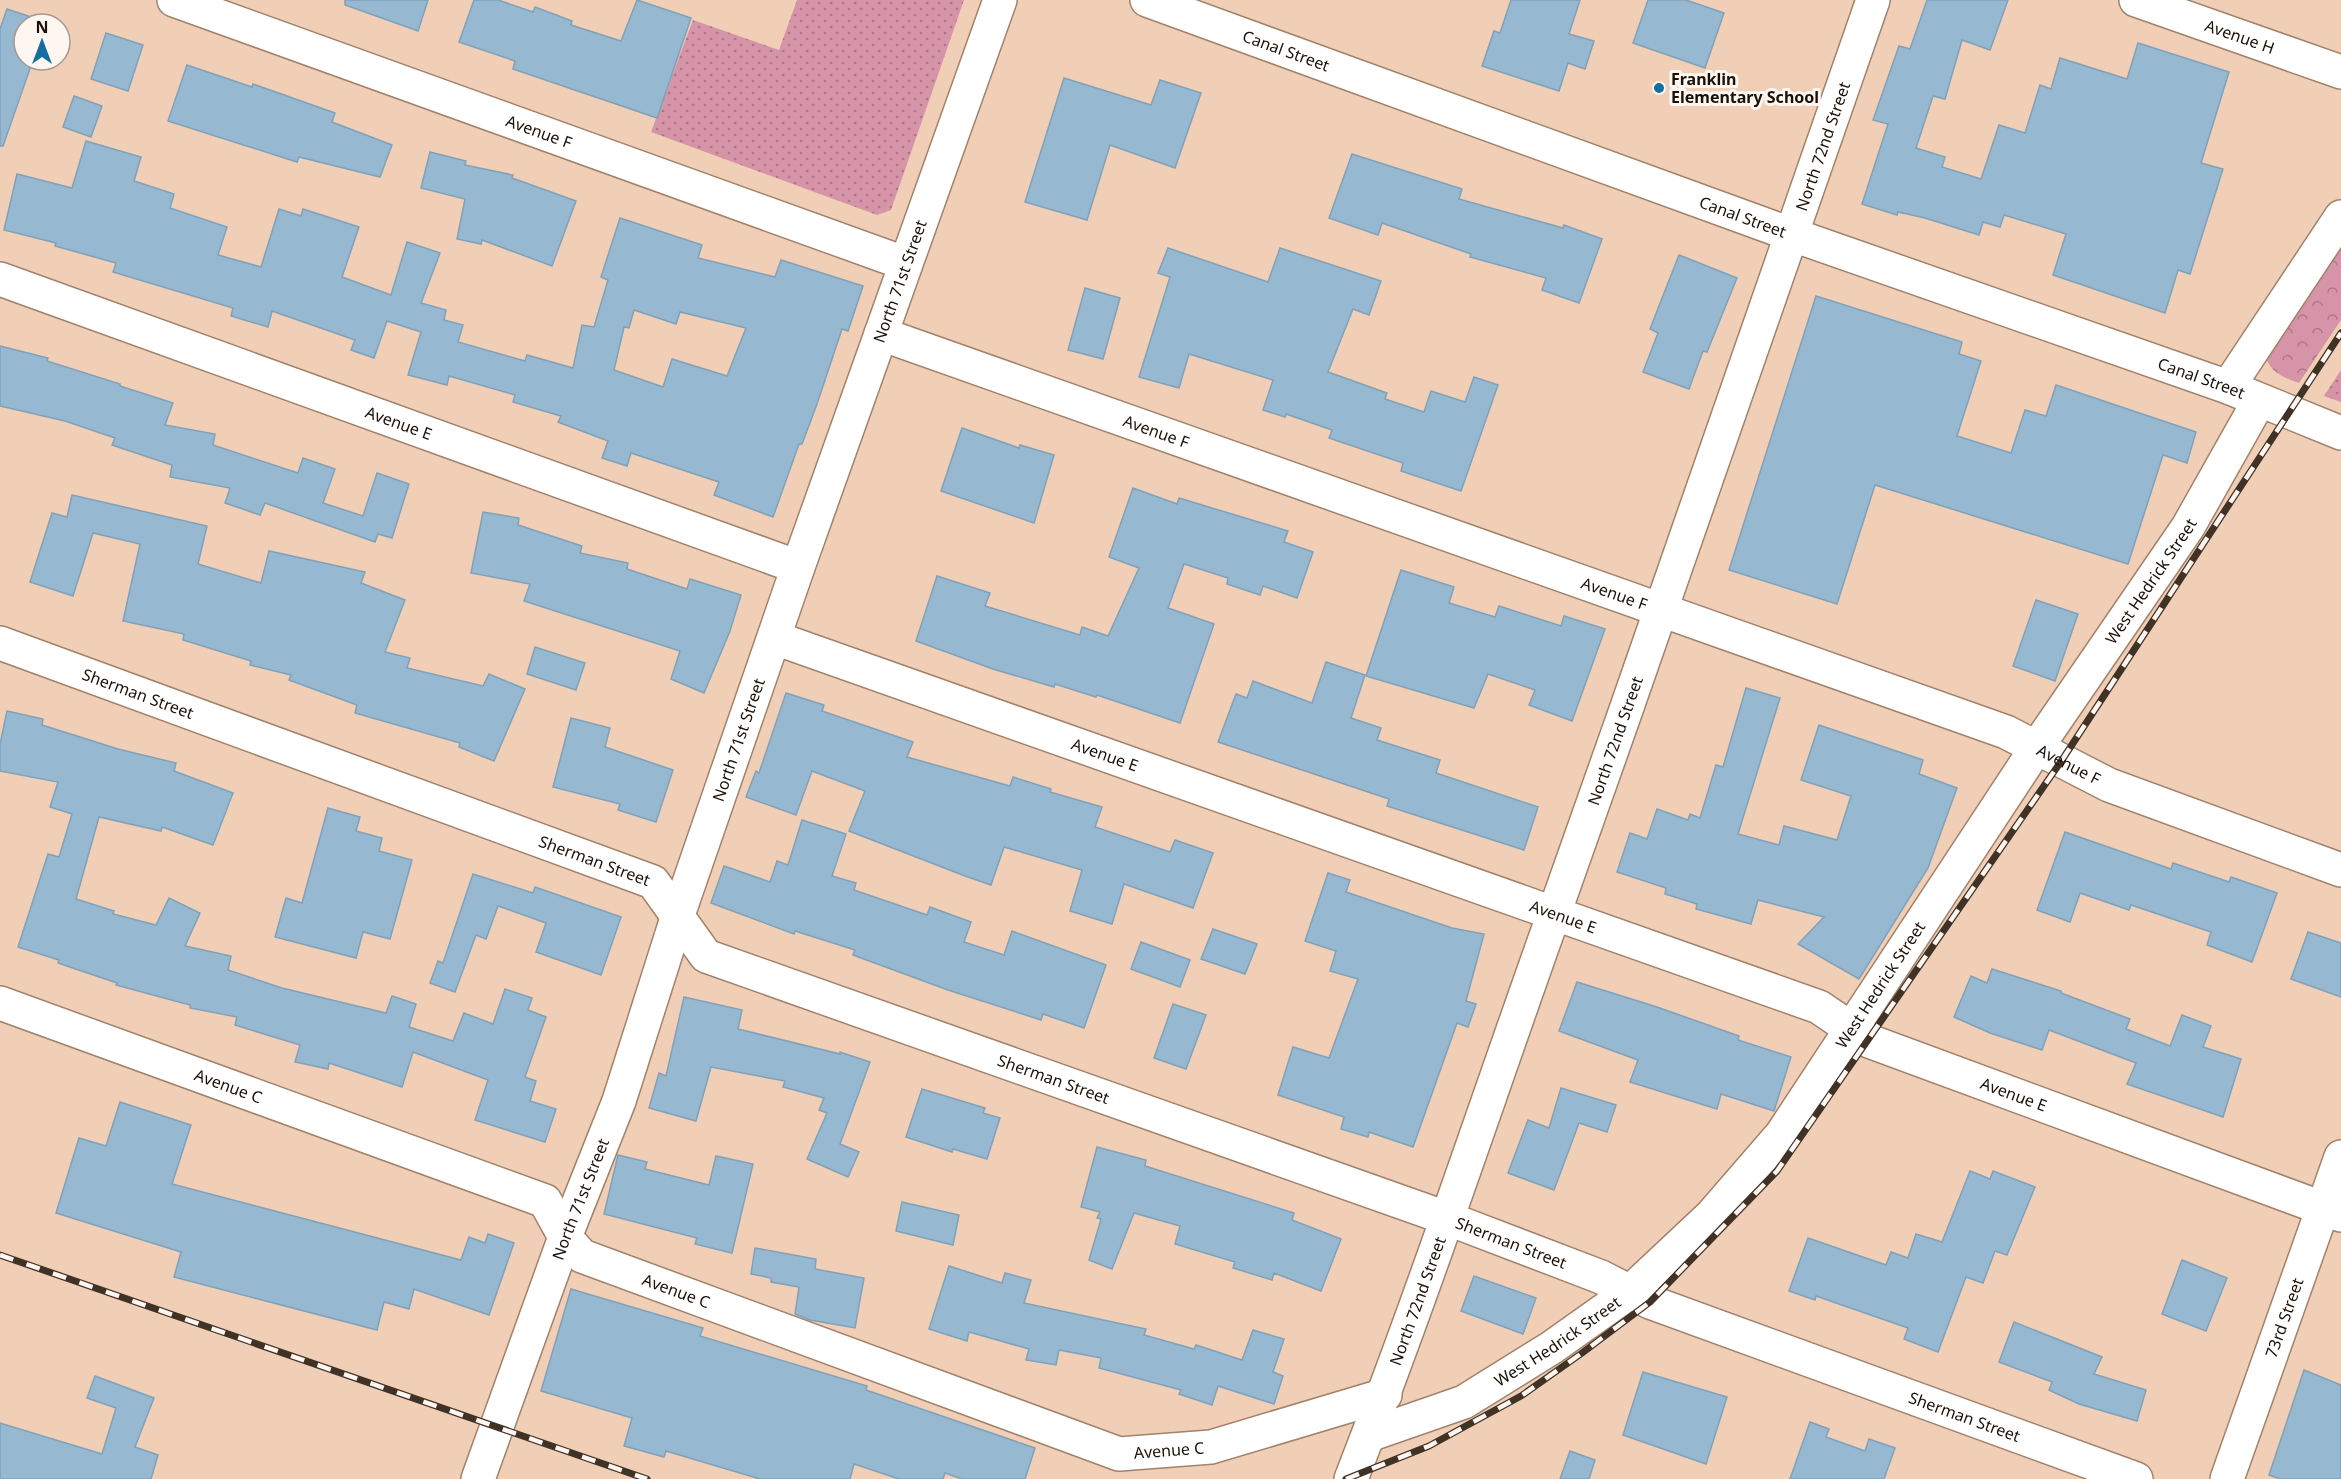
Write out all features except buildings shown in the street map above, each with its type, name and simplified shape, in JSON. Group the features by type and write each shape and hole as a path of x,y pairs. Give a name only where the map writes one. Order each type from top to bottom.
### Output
{"street":[{"name":"Avenue F","path":"174,0 904,263"},
{"name":"North 71st Street","path":"478,1479 565,1237 619,1101 678,915 798,567 904,263 1000,0"},
{"name":"Canal Street","path":"1147,0 1793,235 2228,387 2341,433"},
{"name":"North 72nd Street","path":"1351,1479 1386,1395 1449,1219 1554,911 1663,610 1873,0"},
{"name":"Avenue H","path":"2136,0 2341,72"},
{"path":"2228,387 2341,217"},
{"name":"Avenue E","path":"0,279 798,567"},
{"name":"Avenue F","path":"881,334 2006,732 2109,785 2341,870"},
{"name":"West Hedrick Street","path":"1369,1435 1464,1402 1551,1348 1630,1292 1711,1216 1782,1134 2037,747 2188,527 2259,401"},
{"name":"Avenue E","path":"775,638 1554,911 1819,1007 1869,1041 2332,1212"},
{"name":"Sherman Street","path":"0,643 653,882 706,956 1449,1219 1601,1277 1661,1306 2136,1479"},
{"name":"Avenue C","path":"0,1003 545,1201 565,1237 582,1256 1119,1454 1211,1447 1386,1395"},
{"name":"73rd Street","path":"2227,1479 2332,1212 2341,1157"}],"green space":[{"path":"797,0 964,0 891,210 877,215 651,132 693,20 779,50"},
{"path":"2341,234 2341,320 2299,383 2275,371 2265,356"},
{"path":"2341,370 2341,402 2324,396"}],"railway":[{"path":"1346,1479 1429,1446 1521,1396 1582,1353 1650,1302 1777,1171 2062,760 2341,333"},
{"path":"0,1255 647,1479"}],"place":[{"name":"Franklin Elementary School","path":"1659,88"}]}
